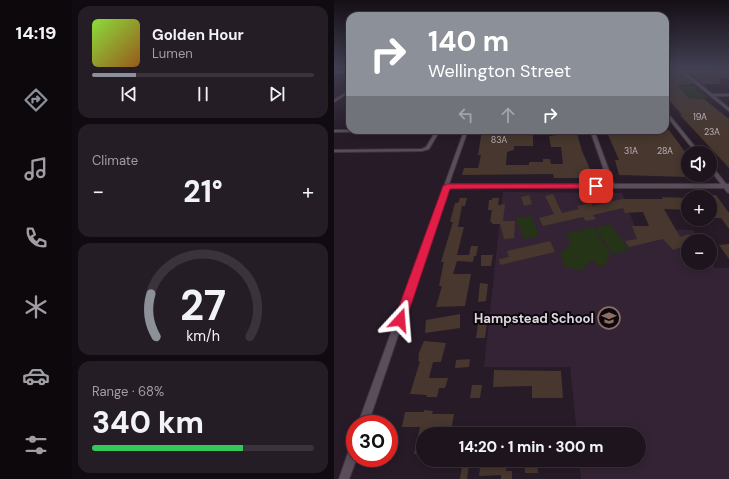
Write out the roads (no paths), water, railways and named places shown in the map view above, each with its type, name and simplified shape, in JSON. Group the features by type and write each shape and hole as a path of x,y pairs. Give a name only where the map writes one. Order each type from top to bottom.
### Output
{"street":[{"path":"705,90 729,110"},
{"path":"334,101 346,94"},
{"path":"711,95 729,95"},
{"path":"669,117 692,146"},
{"path":"334,131 346,131"},
{"path":"334,151 422,150 428,148 436,134"},
{"path":"366,415 465,134"},
{"path":"593,134 612,186"},
{"path":"717,175 727,186 729,191"},
{"path":"447,186 727,186"},
{"path":"344,479 348,467"}],"place":[{"name":"Hampstead School","path":"609,318"}]}
